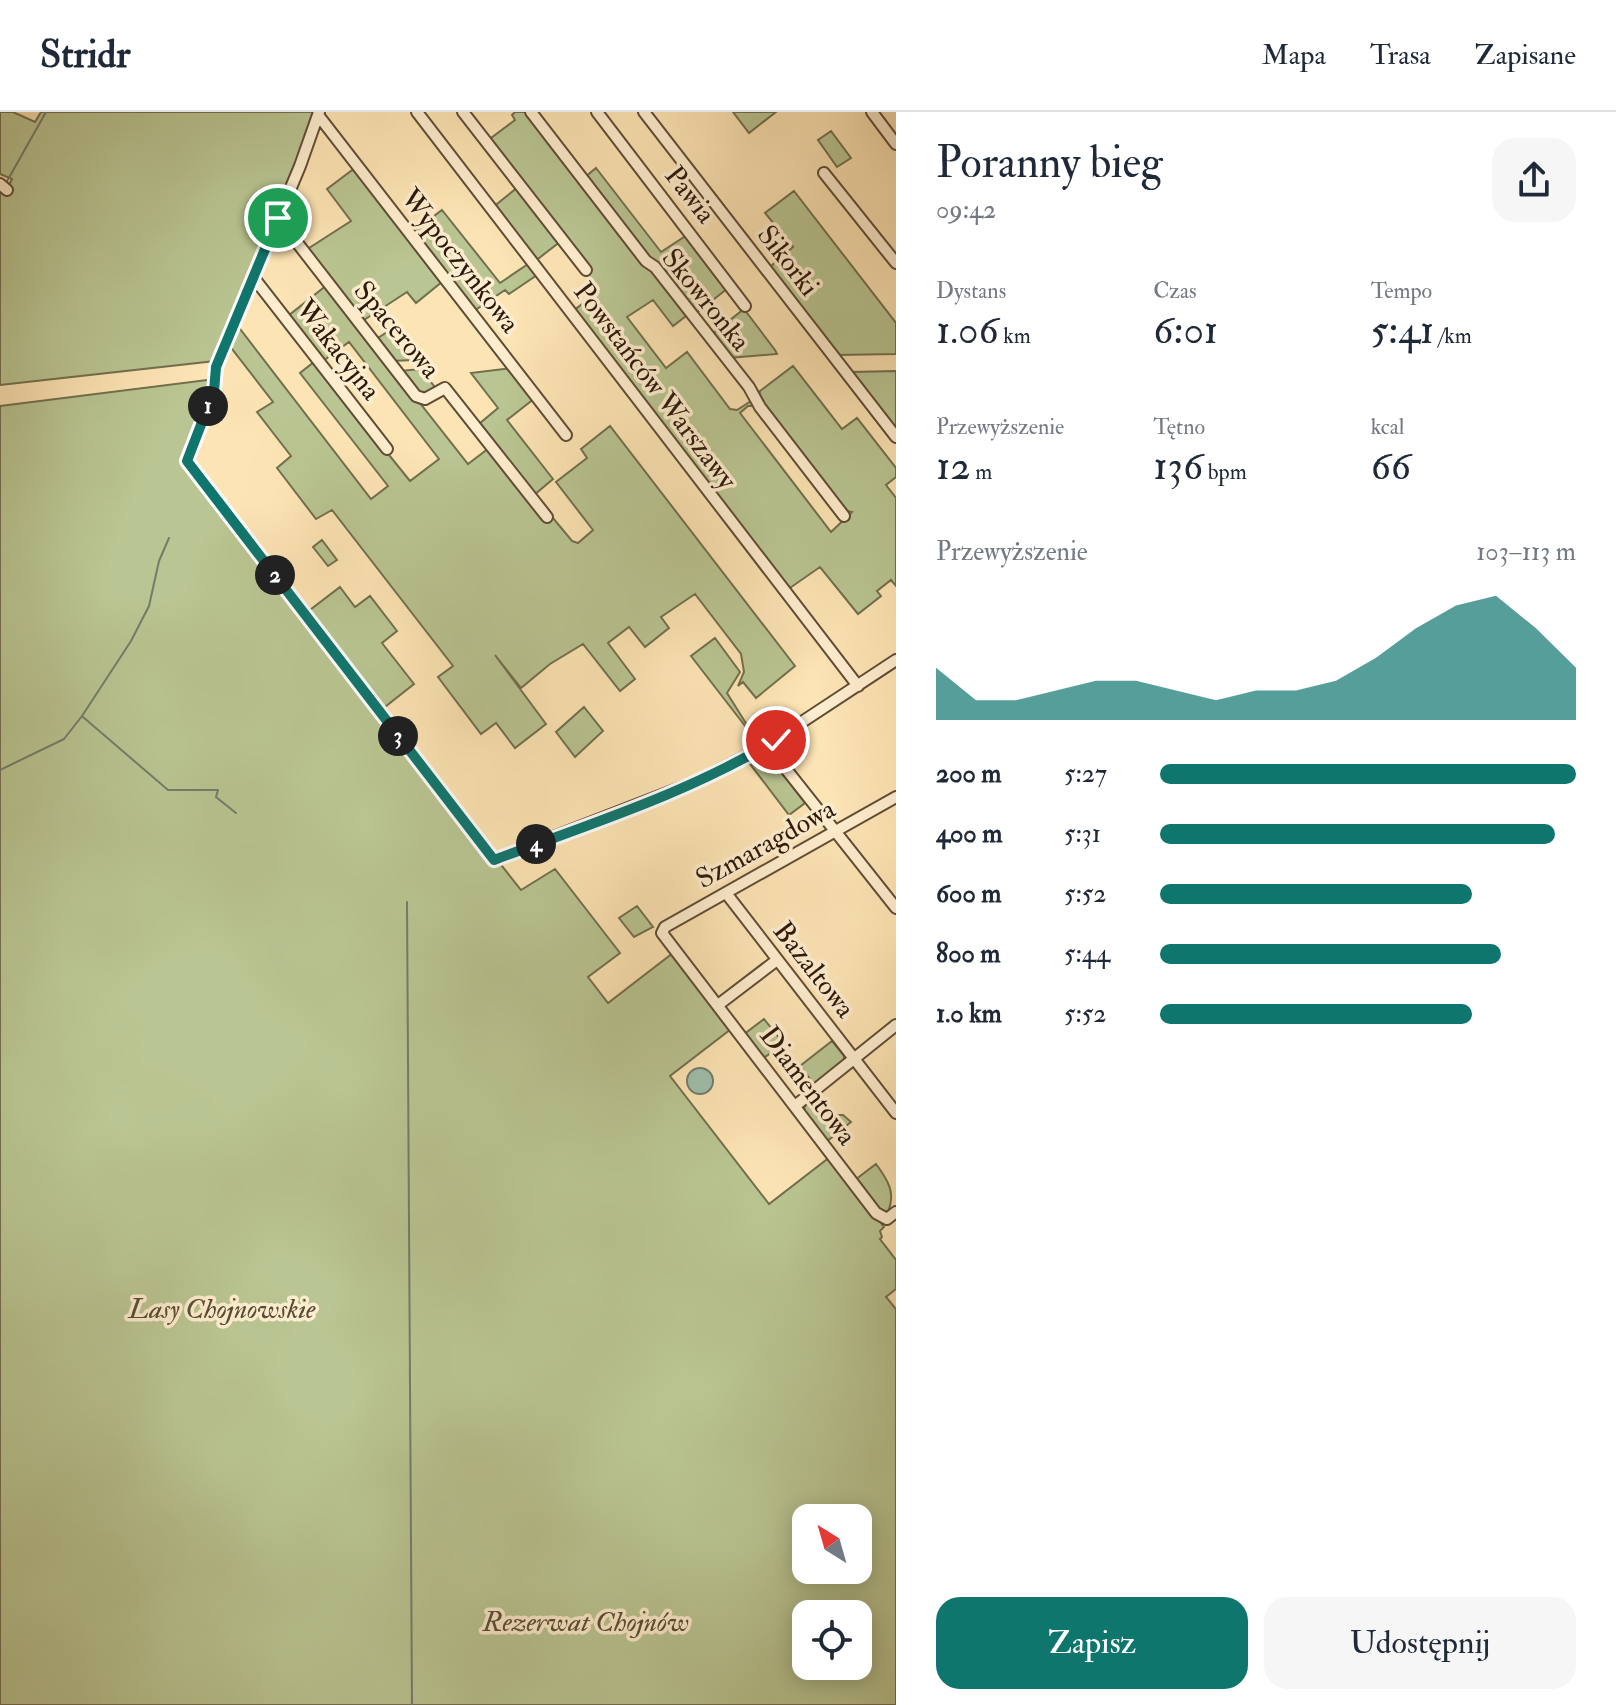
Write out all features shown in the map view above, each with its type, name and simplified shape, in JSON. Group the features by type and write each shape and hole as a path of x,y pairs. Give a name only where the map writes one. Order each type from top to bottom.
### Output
{"street":[{"name":"Powstańców Warszawy","path":"417,112 858,686"},
{"path":"463,112 586,270"},
{"name":"Skowronka","path":"531,112 646,261 655,267 749,387 752,396 844,516"},
{"name":"Pawia","path":"597,112 745,306"},
{"name":"Sikorki","path":"644,112 896,437"},
{"path":"872,112 896,144"},
{"path":"319,113 216,367 214,391 187,461 494,860 658,798 767,745 896,660"},
{"name":"Wypoczynkowa","path":"319,113 566,435"},
{"path":"824,173 896,263"},
{"name":"Spacerowa","path":"278,218 416,396 425,399 445,388 547,517"},
{"name":"Wakacyjna","path":"254,278 387,449"},
{"path":"767,745 896,908"},
{"name":"Szmaragdowa","path":"662,934 665,927 896,797"},
{"name":"Bazaltowa","path":"726,893 896,1113"},
{"name":"Diamentowa","path":"662,934 879,1216 890,1218 896,1212"},
{"path":"718,1005 777,960"},
{"path":"795,1106 896,1025"}],"green space":[{"path":"0,112 13,112 35,122 41,112 316,112 215,361 0,385 0,187 6,191 12,179 0,174"},
{"path":"515,112 529,112 686,316 673,326 653,300 627,317 666,368 687,352 730,409 737,410 751,401 755,406 748,406 740,413 831,532 852,512 847,511 759,397 760,391 793,366 842,429 857,418 896,468 896,477 886,485 896,498 896,586 891,580 877,591 881,596 858,614 820,567 787,590 573,311 599,291 487,141 515,120 512,115"},
{"path":"733,112 776,112 749,133"},
{"path":"831,131 851,158 837,167 818,140"},
{"path":"355,168 443,281 416,303 407,292 361,322 306,250 351,221 327,189"},
{"path":"596,168 661,252 687,235 728,288 695,314 584,178"},
{"path":"518,187 561,241 534,262 492,208"},
{"path":"794,191 896,323 896,354 838,355 770,267 793,247 765,213"},
{"path":"442,210 500,283 528,264 537,275 509,294 505,290 474,311 412,233"},
{"path":"327,285 468,464 489,448 572,541 578,543 593,530 556,482 587,458 581,449 610,426 795,666 756,698 743,682 738,686 744,672 741,654 695,594 661,617 669,628 645,647 629,627 608,643 635,679 620,691 583,644 550,664 521,688 495,655 546,724 515,748 496,723 481,734 438,677 453,666 332,510 316,519 277,468 291,456 257,412 273,402 229,345 237,325 371,499 388,486 300,373 314,362 410,481 439,459 349,342 323,361 288,316"},
{"path":"744,309 777,354 729,358 711,335"},
{"path":"390,330 414,360 391,361 375,340"},
{"path":"512,368 535,398 507,420 553,479 534,495 479,424 498,408 471,373"},
{"path":"421,369 437,390 425,397 418,395 399,371"},
{"path":"896,371 896,429 851,372"},
{"name":"Lasy Chojnowskie","path":"207,380 213,388 183,462 521,890 555,869 620,953 588,977 608,1003 673,953 731,1029 670,1076 769,1204 830,1157 884,1227 880,1231 880,1239 896,1260 896,1289 886,1297 896,1309 896,1705 0,1705 0,406"},
{"path":"322,540 337,560 328,566 313,547"},
{"path":"340,587 355,607 370,596 397,631 382,643 414,684 381,710 306,613"},
{"path":"715,638 740,672 727,693 759,744 691,656"},
{"path":"584,707 603,731 575,757 556,732"},
{"path":"760,753 768,755 805,803 789,815 747,760"},
{"path":"637,906 653,927 634,937 619,918"},
{"path":"764,1019 784,1044 762,1059 743,1035"},
{"path":"832,1041 844,1060 814,1084 800,1066"},
{"path":"810,1099 823,1115 843,1115 851,1122 826,1142 804,1113 805,1104"},
{"path":"876,1164 890,1187 888,1212 878,1210 855,1180"}],"shaded area":[{"path":"700,1068 709,1072 713,1081 709,1090 700,1094 691,1090 687,1081 691,1072"}],"waterway":[{"path":"6,183 46,112"},
{"path":"0,770 64,739 82,716 131,641 149,606 159,561 169,538"},
{"path":"83,717 168,790 218,790 216,797 236,813"},
{"path":"407,902 412,1705"}],"route":[{"path":"278,218 216,367 214,391 187,461 494,860 698,781 776,740"}],"park label":[{"name":"Rezerwat Chojnów","path":"586,1621"}]}
